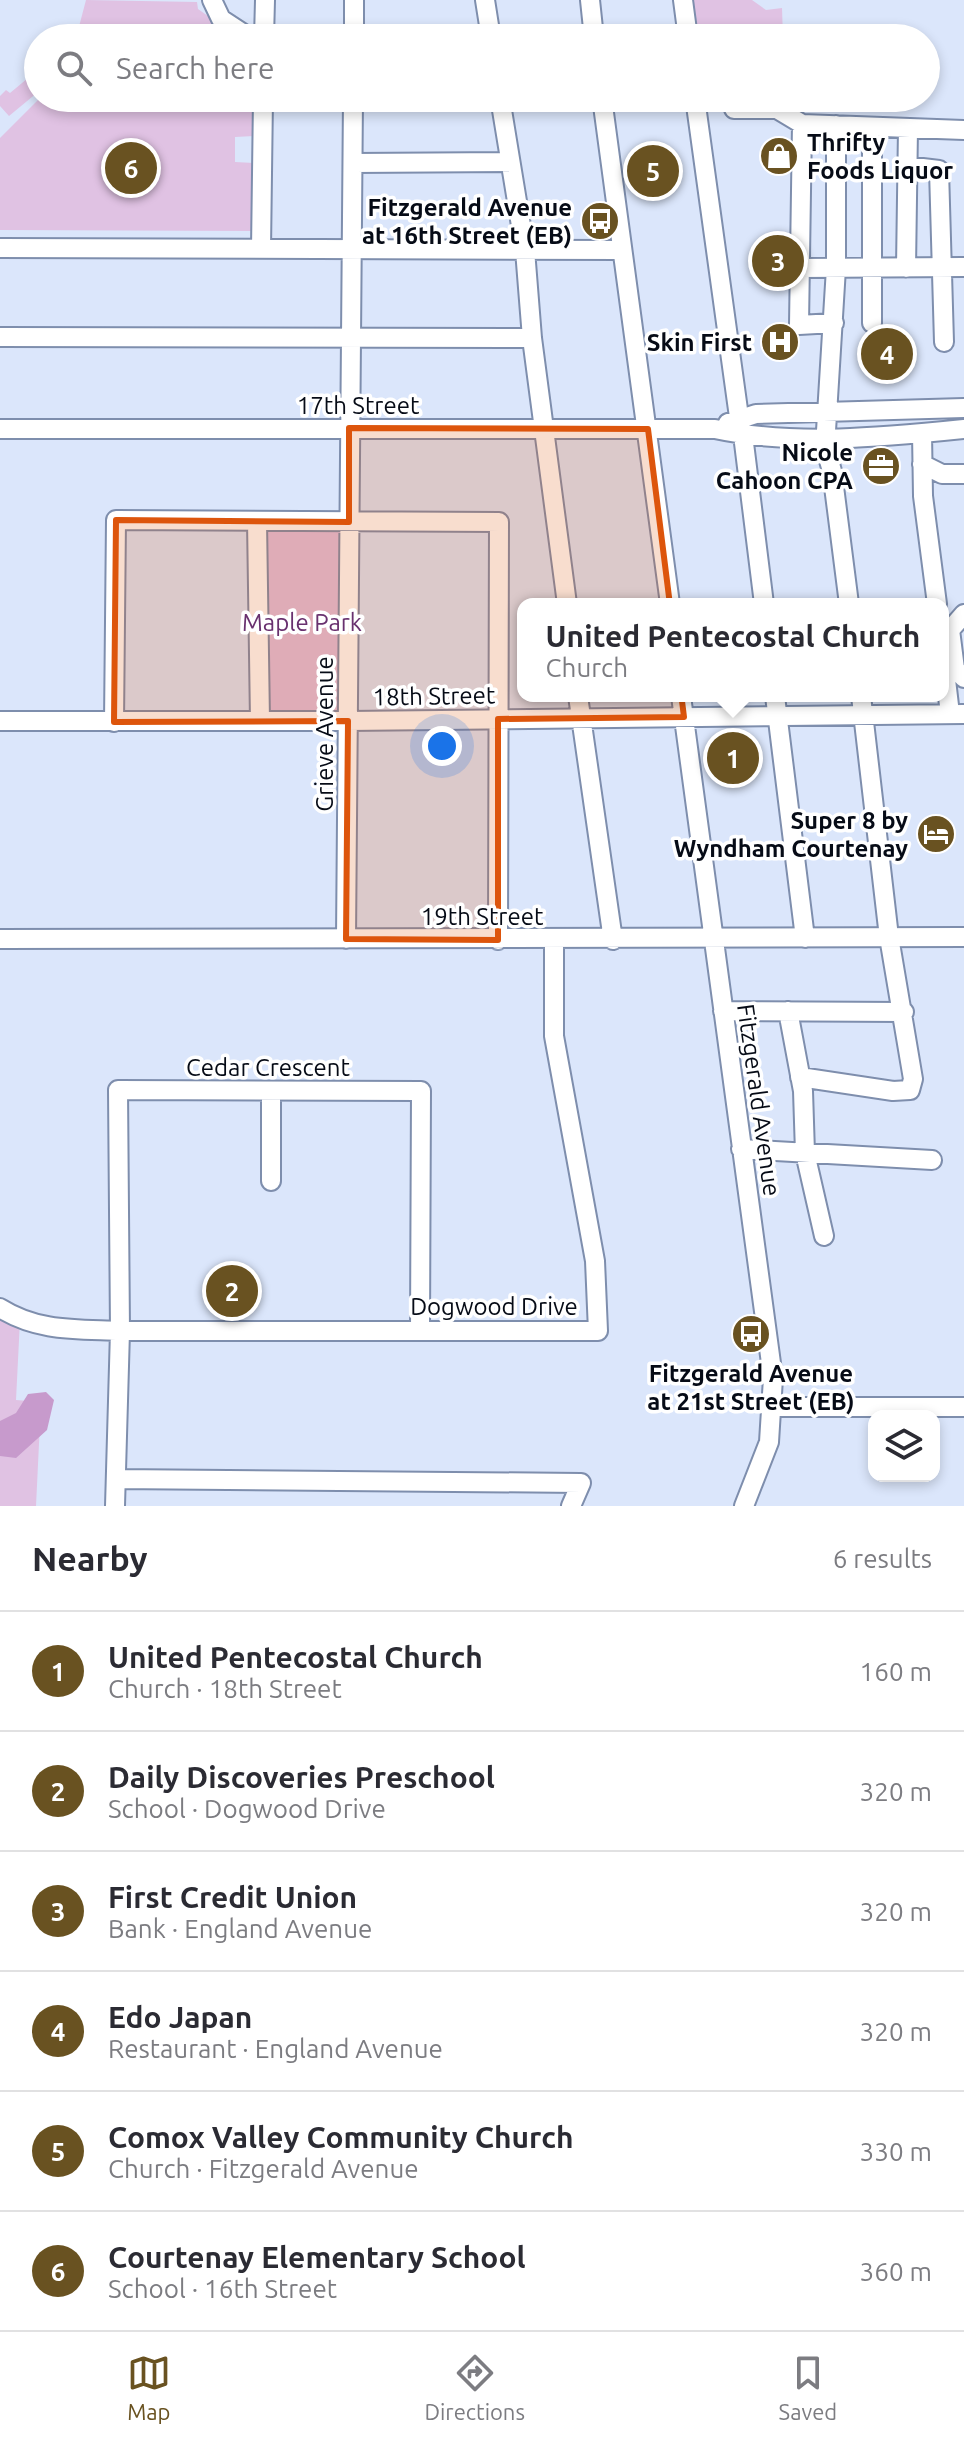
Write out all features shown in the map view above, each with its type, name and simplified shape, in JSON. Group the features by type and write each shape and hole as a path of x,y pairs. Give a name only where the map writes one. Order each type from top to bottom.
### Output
{"street":[{"path":"212,0 221,19 229,24"},
{"path":"264,24 265,0"},
{"path":"354,0 354,24"},
{"path":"485,0 489,24"},
{"path":"590,0 593,24"},
{"path":"683,0 686,24"},
{"path":"261,249 263,112"},
{"name":"Grieve Avenue","path":"346,939 353,112"},
{"path":"502,112 525,250 532,338 566,598"},
{"path":"604,112 669,598"},
{"path":"697,112 763,598"},
{"path":"782,112 802,124 964,130"},
{"path":"802,124 799,325 834,323"},
{"path":"836,125 836,268 825,436 848,598"},
{"path":"872,127 872,323"},
{"path":"906,268 908,128"},
{"path":"353,163 510,162"},
{"path":"906,166 939,170 944,342"},
{"path":"0,248 622,250"},
{"path":"799,268 964,267"},
{"path":"0,337 532,338"},
{"name":"17th Street","path":"0,429 715,429 827,412 964,408"},
{"name":"17th Street","path":"741,426 825,436 964,429"},
{"path":"922,433 922,464 936,598"},
{"path":"832,471 840,452 854,436"},
{"path":"922,464 942,474 964,474"},
{"path":"114,722 116,520 499,522 498,940"},
{"path":"257,521 260,721"},
{"path":"964,614 950,630 955,669 964,678"},
{"path":"949,679 957,714"},
{"path":"579,702 613,940"},
{"name":"Fitzgerald Avenue","path":"682,702 773,1378 769,1442 744,1506"},
{"path":"776,702 805,938"},
{"path":"800,1077 910,1090 913,1079 889,937 862,702"},
{"name":"18th Street","path":"0,721 348,721 957,714"},
{"name":"19th Street","path":"0,939 964,937"},
{"name":"Dogwood Drive","path":"0,1308 20,1320 47,1328 120,1331 598,1331 595,1261 554,1036 554,940"},
{"path":"723,1011 904,1012"},
{"path":"788,1011 800,1077 805,1153 824,1236"},
{"name":"Cedar Crescent","path":"120,1331 118,1090 421,1091 420,1330"},
{"path":"271,1091 271,1181"},
{"path":"741,1149 932,1160"},
{"path":"115,1506 120,1331"},
{"path":"773,1407 964,1407"},
{"path":"116,1479 581,1483 571,1506"}],"highlighted area":[{"path":"349,428 648,429 684,717 498,719 498,940 346,939 348,721 114,722 116,520 349,522"}],"green space":[{"path":"86,0 197,2 198,9 219,24 80,24"},
{"path":"685,0 752,0 766,10 782,8 783,24 688,24"},
{"path":"24,81 24,104 9,116 0,106 0,96 6,90 10,93"},
{"path":"26,112 254,112 254,136 235,137 235,162 254,163 254,231 0,230 0,138"},
{"name":"Maple Park","path":"260,529 342,532 345,713 263,713"},
{"path":"0,1308 20,1320 16,1400 41,1402 36,1506 0,1506"}],"shaded area":[{"path":"46,1392 54,1400 47,1430 16,1458 0,1456 0,1421 16,1413 28,1394"}],"place":[{"name":"Thrifty Foods Liquor","path":"779,156"},
{"name":"Courtenay Elementary School","path":"131,168"},
{"name":"Comox Valley Community Church","path":"653,171"},
{"name":"Fitzgerald Avenue at 16th Street (EB)","path":"600,221"},
{"name":"First Credit Union","path":"778,261"},
{"name":"Skin First","path":"780,342"},
{"name":"Edo Japan","path":"887,354"},
{"name":"Nicole Cahoon CPA","path":"881,466"},
{"name":"United Pentecostal Church","path":"733,758"},
{"name":"Super 8 by Wyndham Courtenay","path":"936,834"},
{"name":"Daily Discoveries Preschool","path":"232,1291"},
{"name":"Fitzgerald Avenue at 21st Street (EB)","path":"751,1334"}]}
